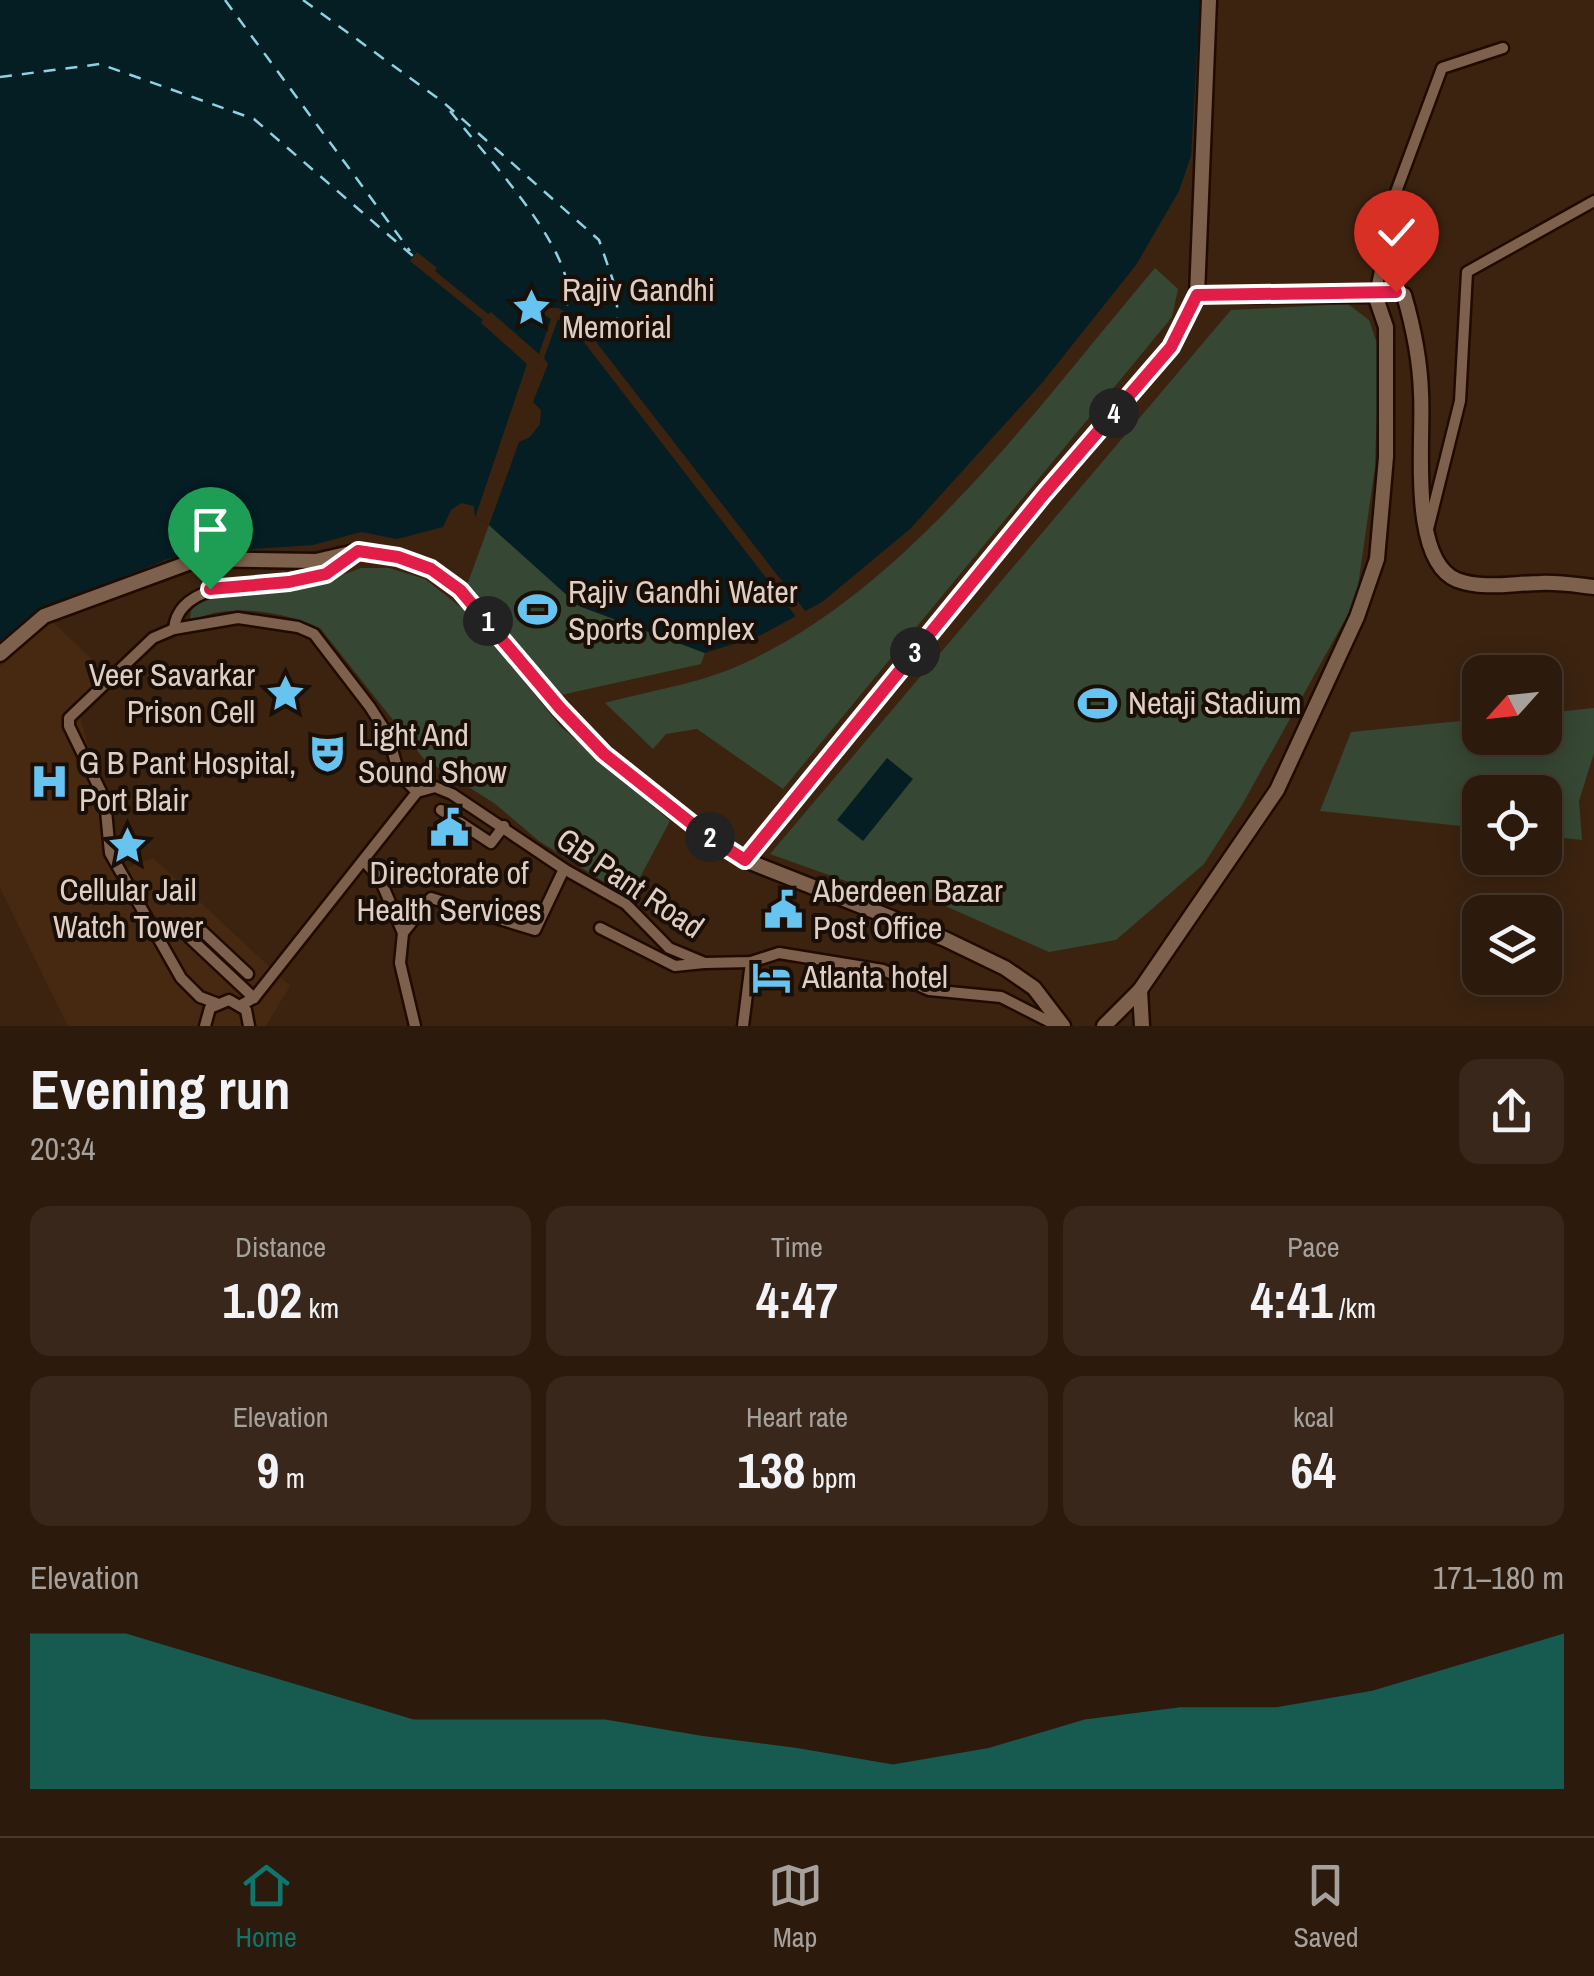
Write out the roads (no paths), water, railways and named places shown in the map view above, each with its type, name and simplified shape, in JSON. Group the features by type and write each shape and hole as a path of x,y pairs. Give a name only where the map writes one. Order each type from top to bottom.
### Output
{"street":[{"path":"745,860 1044,494 1171,347 1197,295 1209,0"},
{"path":"1104,1026 1140,990 1277,790 1357,617 1378,559 1386,457 1386,326 1376,295 1396,192 1442,68 1503,48"},
{"path":"1426,535 1460,401 1467,272 1594,201"},
{"path":"1197,295 1404,295 1422,392 1420,447 1426,535 1440,569 1455,579 1492,586 1541,582 1594,586"},
{"path":"174,629 175,618 186,603 210,589 289,582 326,574 358,551"},
{"path":"0,654 44,616 199,559 316,562 358,551 398,557 431,569 460,590 604,754 706,835 745,860 945,939 1005,968 1034,988 1060,1026"},
{"path":"241,1004 254,998 417,792 400,774 388,735 314,634 298,627 238,618 174,629 153,638 69,718 69,726 106,800 110,853 181,978 200,997 216,1003 229,1000 241,1004 250,1026"},
{"name":"GB Pant Road","path":"417,792 435,788 452,794 564,869 626,904 670,948 705,963 751,962 779,953 884,970 929,990 1001,998 1060,1026"},
{"path":"441,810 492,843 504,826"},
{"path":"364,860 380,879 403,933 400,964 414,1026"},
{"path":"403,933 430,898 535,930 564,869"},
{"path":"248,974 200,928 190,938 254,998"},
{"path":"600,928 674,966 705,963"},
{"path":"743,1026 751,962"},
{"path":"1140,990 1142,1026"},
{"path":"206,1026 206,1014 216,1003"}],"water":[{"path":"0,0 1200,0 1191,156 1179,191 1136,265 1042,383 910,529 822,602 761,635 705,653 579,606 489,525 475,518 474,506 461,503 451,510 443,527 397,539 361,532 313,545 196,553 168,559 35,613 0,641"},
{"path":"887,758 913,779 863,841 837,820"}],"place":[{"name":"Rajiv Gandhi Memorial","path":"532,308"},
{"name":"Rajiv Gandhi Water Sports Complex","path":"538,610"},
{"name":"Veer Savarkar Prison Cell","path":"285,693"},
{"name":"Netaji Stadium","path":"1098,703"},
{"name":"Light And Sound Show","path":"328,753"},
{"name":"G B Pant Hospital, Port Blair","path":"49,781"},
{"name":"Directorate of Health Services","path":"449,828"},
{"name":"Cellular Jail Watch Tower","path":"128,845"},
{"name":"Aberdeen Bazar Post Office","path":"783,909"},
{"name":"Atlanta hotel","path":"772,977"}]}
